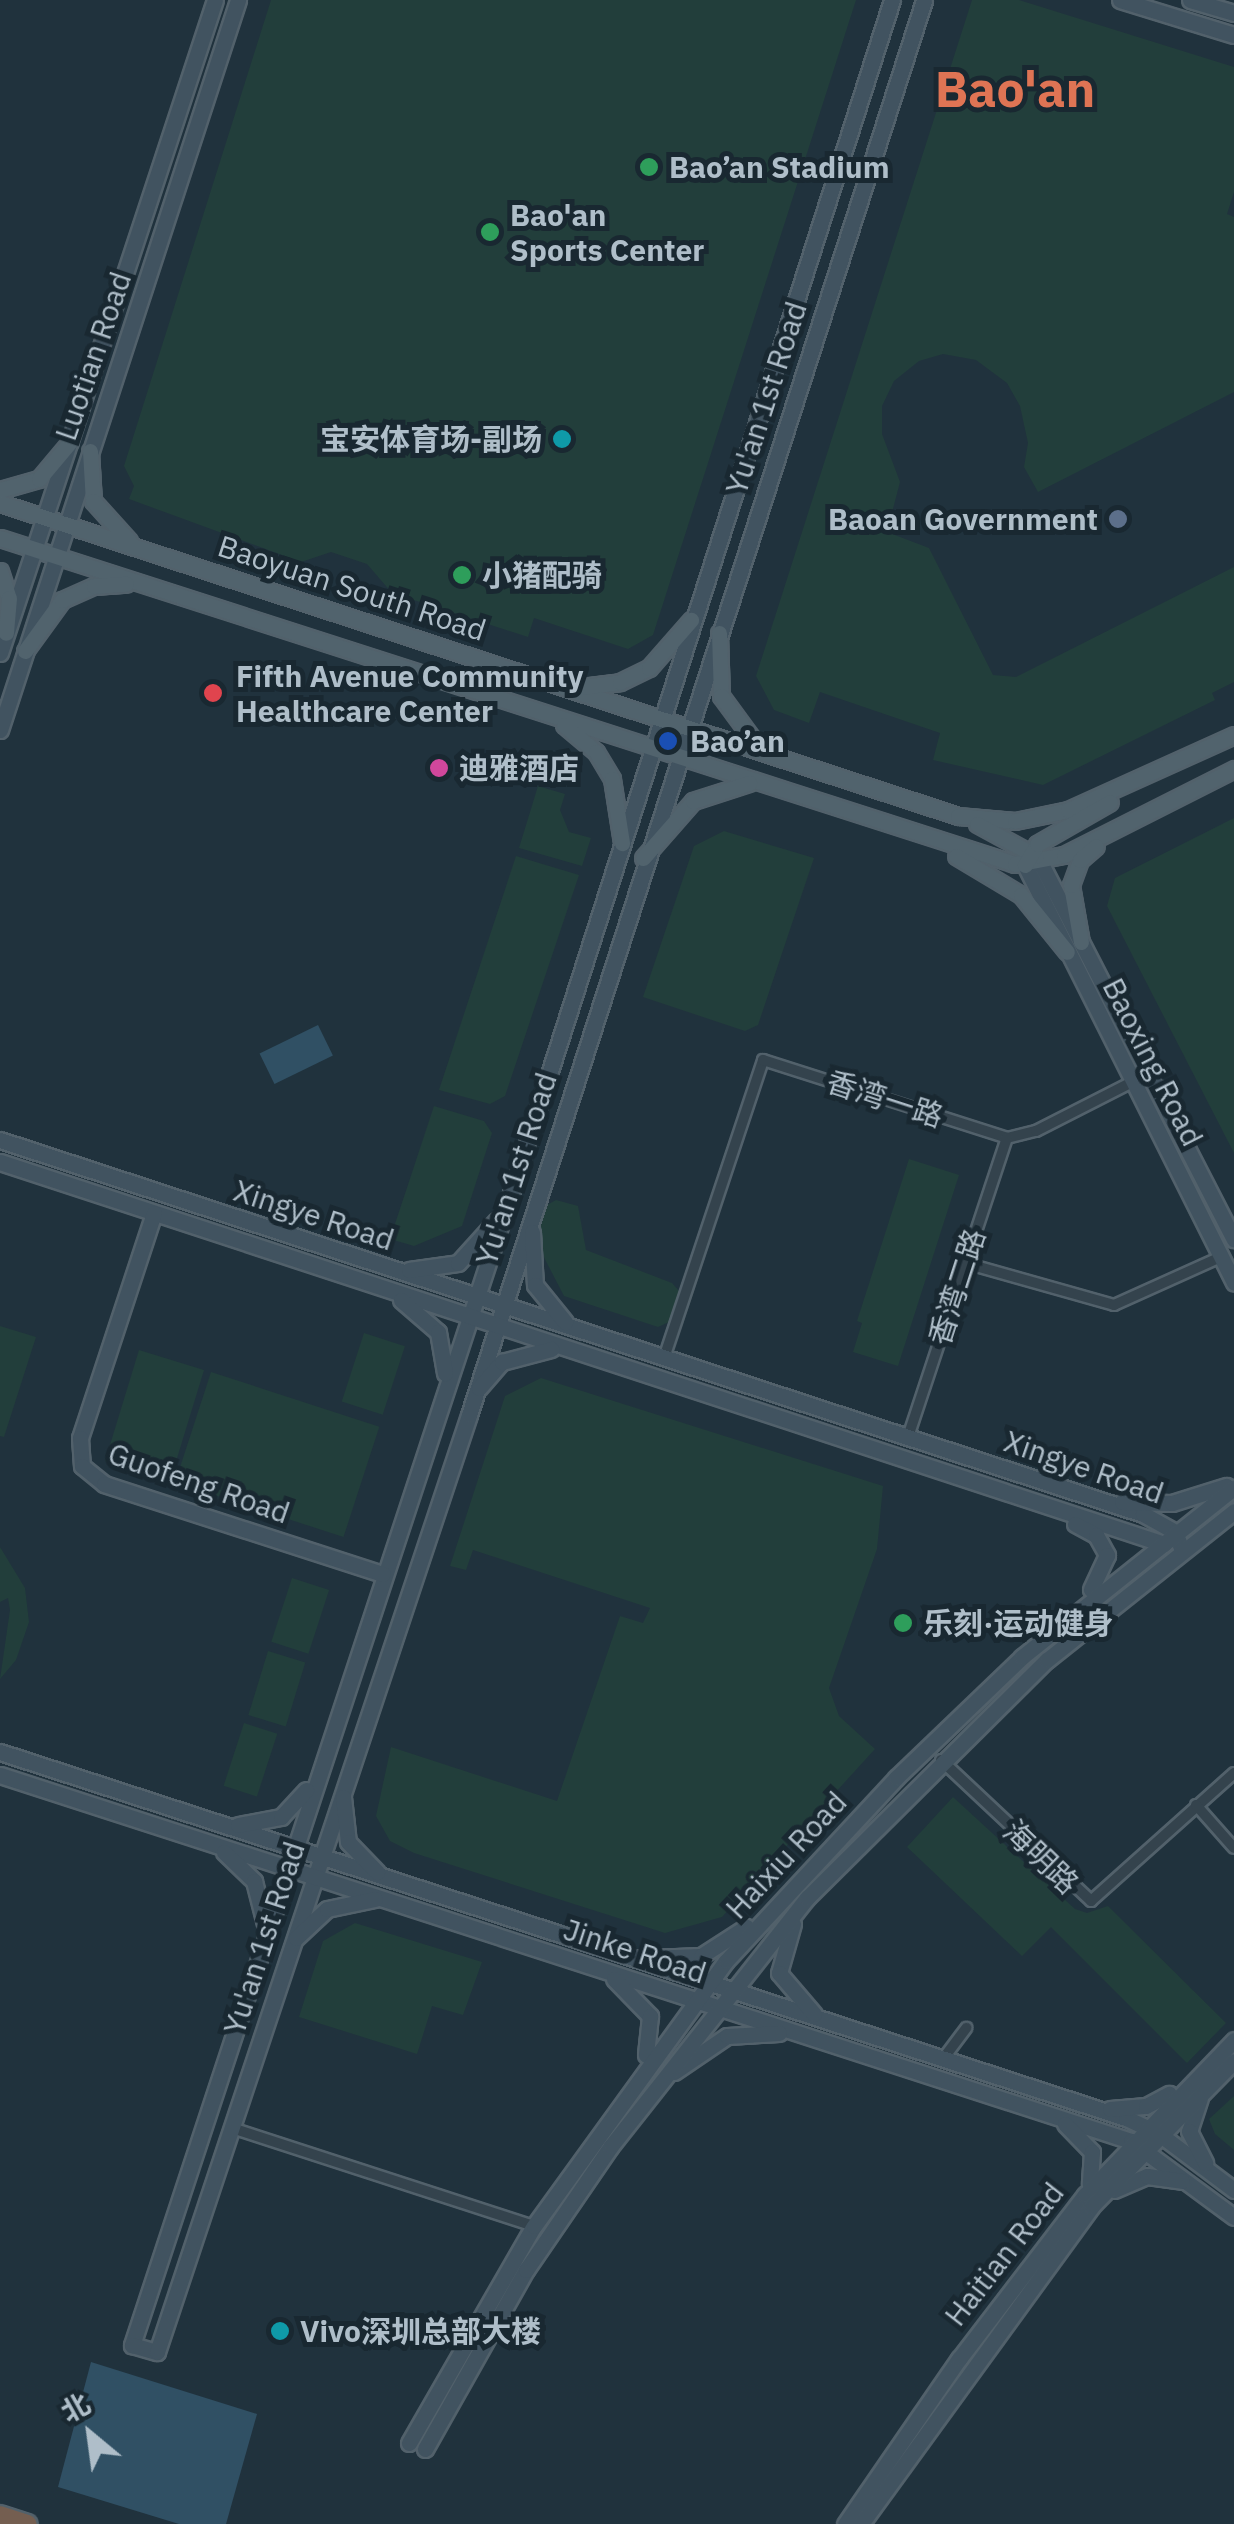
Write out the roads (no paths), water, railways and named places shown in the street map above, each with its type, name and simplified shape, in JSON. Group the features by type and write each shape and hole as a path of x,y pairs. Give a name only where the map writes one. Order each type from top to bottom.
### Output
{"highway":[{"path":"0,2515 28,2524"}],"main road":[{"name":"Luotian Road","path":"0,652 215,0"},
{"name":"Luotian Road","path":"0,730 238,0"},
{"name":"Yu'an 1st Road","path":"890,3 510,1196 316,1774 132,2345 158,2352 318,1857 469,1415 494,1325 644,858 926,0"},
{"path":"1120,0 1234,35"},
{"path":"1190,0 1226,7"},
{"path":"0,490 38,479 70,442"},
{"path":"90,451 93,502 110,526 141,549"},
{"name":"Baoyuan South Road","path":"0,503 662,716 958,816"},
{"name":"Baoyuan South Road","path":"0,538 677,756 930,842"},
{"path":"0,571 9,598 6,632"},
{"path":"25,651 50,610 78,590 144,586"},
{"path":"563,685 604,686 635,676 674,648 691,620"},
{"path":"718,633 721,696 733,720 765,750"},
{"path":"552,718 605,764 619,796 622,842"},
{"path":"1032,860 1152,777 1234,735"},
{"path":"930,842 1032,860 1116,829 1234,769"},
{"path":"958,816 1039,817 1152,777"},
{"path":"644,858 693,800 724,786 758,783"},
{"path":"958,816 1032,860"},
{"path":"1081,942 1071,902 1073,875 1080,860 1116,829"},
{"path":"930,842 1021,895 1066,952"},
{"name":"Baoxing Road","path":"1032,860 1081,942 1234,1239"},
{"name":"Baoxing Road","path":"1032,860 1066,952 1234,1283"},
{"name":"Xingye Road","path":"0,1140 1104,1501 1175,1532 1182,1550"},
{"name":"Xingye Road","path":"0,1162 1182,1550"},
{"path":"371,1262 416,1271 458,1263 510,1196"},
{"path":"533,1208 535,1285 552,1312 576,1330"},
{"name":"Guofeng Road","path":"154,1213 80,1438 82,1466 104,1484 382,1574"},
{"path":"366,1282 419,1312 438,1332 446,1368 439,1404"},
{"path":"469,1415 479,1387 502,1362 534,1350 572,1351"},
{"path":"1104,1501 1172,1503 1234,1485"},
{"name":"Haixiu Road","path":"1234,1485 1074,1613 896,1778 708,1983 641,2070 534,2226 417,2446 526,2270 642,2102 807,1898 940,1760 1047,1660 1234,1511"},
{"path":"1041,1505 1096,1535 1105,1548 1104,1570 1074,1613"},
{"name":"Jinke Road","path":"0,1752 1098,2109 1152,2129 1234,2190"},
{"name":"Jinke Road","path":"0,1774 1137,2145 1234,2217"},
{"path":"217,1824 256,1825 280,1817 316,1774"},
{"path":"344,1779 348,1842 388,1880"},
{"path":"208,1843 254,1881 265,1936"},
{"path":"632,1958 714,1951 788,1892"},
{"path":"290,1945 327,1909 380,1898"},
{"path":"807,1898 780,1952 779,1973 786,1989 822,2020"},
{"path":"594,1967 633,1992 650,2016 641,2070"},
{"path":"642,2102 718,2039 751,2031 807,2036"},
{"name":"Haitian Road","path":"845,2524 958,2359 1197,2075 1234,2040"},
{"name":"Haitian Road","path":"1152,2129 1234,2061"},
{"path":"1098,2109 1146,2106 1197,2075"},
{"path":"1214,2174 1189,2130 1194,2108 1216,2078"},
{"path":"1054,2116 1092,2152 1095,2166 1088,2201"},
{"path":"1088,2201 1134,2178 1189,2182"},
{"name":"Haitian Road","path":"861,2524 1088,2201"}],"street":[{"name":"香湾一路","path":"664,1358 763,1060 1006,1138"},
{"path":"1006,1138 1036,1130 1132,1082"},
{"name":"香湾二路","path":"908,1437 1006,1138"},
{"path":"965,1263 1114,1305 1221,1257"},
{"name":"海明路","path":"940,1760 1088,1900 1234,1773"},
{"path":"1196,1805 1234,1848"},
{"path":"943,2059 966,2028"},
{"path":"232,2128 534,2226"}],"water":[{"path":"318,1025 333,1056 274,1084 260,1053"},
{"path":"91,2362 257,2414 226,2524 179,2524 58,2487"}],"place":[{"name":"Bao’an Stadium","path":"649,167"},
{"name":"Bao'an Sports Center","path":"490,232"},
{"name":"宝安体育场-副场","path":"562,439"},
{"name":"Baoan Government","path":"1118,519"},
{"name":"小猪配骑","path":"462,575"},
{"name":"Fifth Avenue Community Healthcare Center","path":"213,693"},
{"name":"Bao’an","path":"668,741"},
{"name":"迪雅酒店","path":"439,768"},
{"name":"乐刻·运动健身","path":"903,1623"},
{"name":"Vivo深圳总部大楼","path":"280,2331"}],"district":[{"name":"Bao'an","path":"1015,89"}]}
